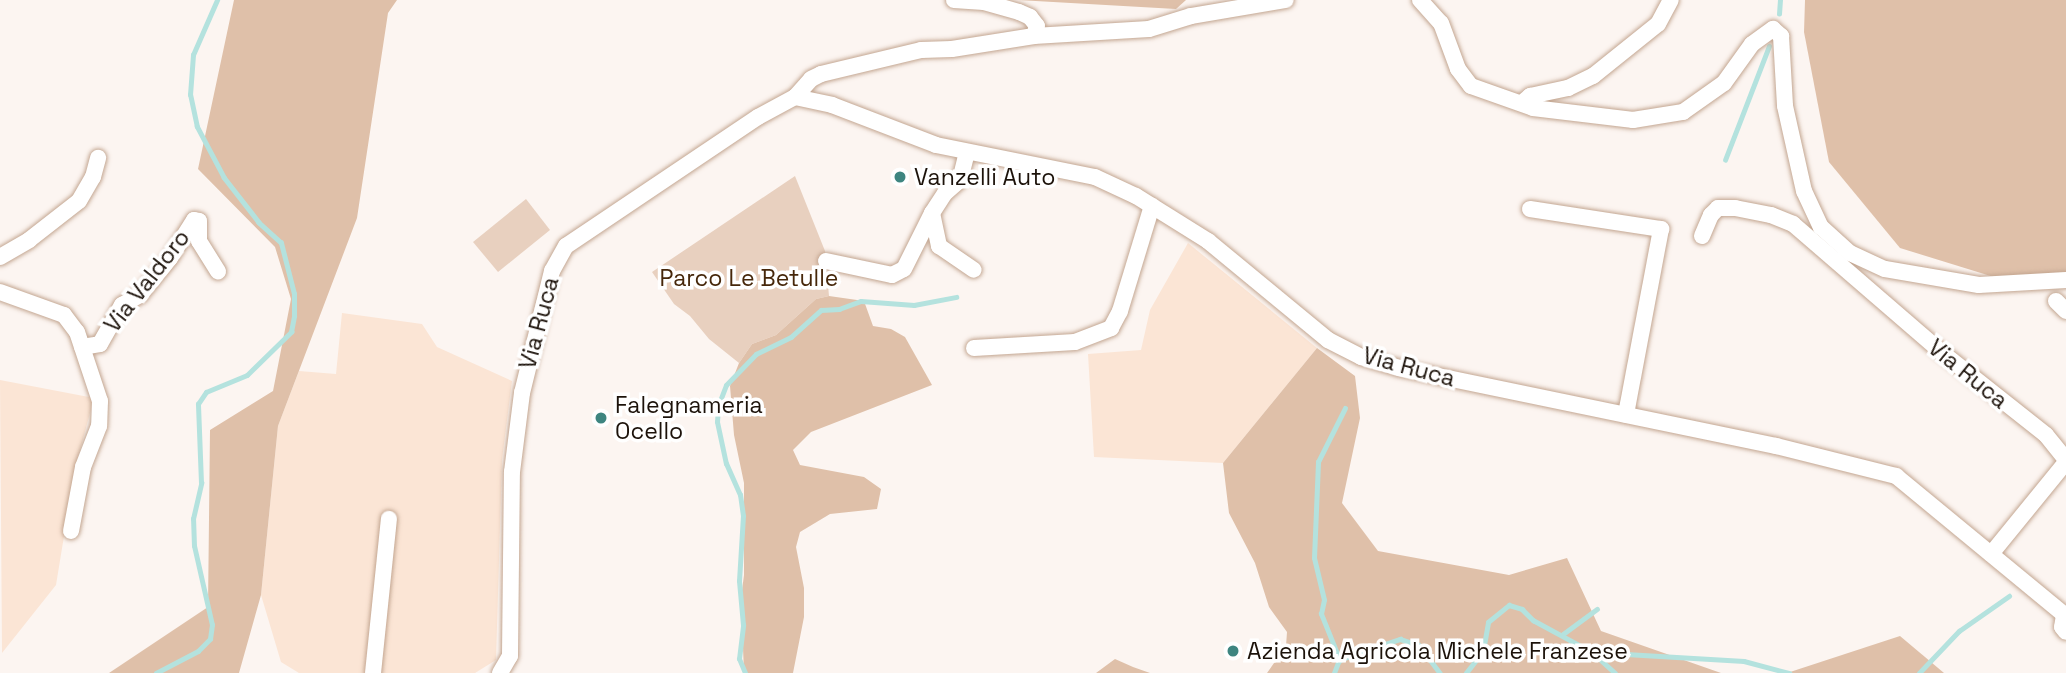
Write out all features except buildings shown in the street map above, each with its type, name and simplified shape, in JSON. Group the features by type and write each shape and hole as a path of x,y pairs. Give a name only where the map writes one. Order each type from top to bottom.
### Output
{"street":[{"path":"954,0 984,2 1031,17 1037,26 1034,36"},
{"name":"Via Ruca","path":"500,673 510,656 512,472 522,393 552,271 566,246 758,117 795,97 811,79 821,74 921,50 951,49 1034,36 1149,29 1191,16 1286,0"},
{"path":"1420,0 1441,23 1458,69 1471,86 1494,97 1533,108 1633,120 1683,112 1724,83 1752,44 1773,29 1781,36 1785,106 1804,191 1821,227 1850,253 1885,269 1979,285 2066,280"},
{"path":"1521,103 1530,96 1568,88 1593,76 1658,24 1671,0"},
{"name":"Via Ruca","path":"795,97 832,105 900,132 967,152 1095,177 1153,206 1208,241 1328,340 1361,357 1412,371 1776,446 1896,476 2065,616 2062,627 2066,632"},
{"path":"826,261 892,275 904,269 932,213 945,193 960,180 967,152"},
{"path":"0,257 29,240 79,201 93,177 98,158"},
{"path":"974,348 1075,342 1111,328 1120,311 1153,206"},
{"name":"Via Ruca","path":"1702,236 1711,215 1718,208 1735,208 1771,215 1793,224 1940,351 2046,435 2066,461 1991,554"},
{"path":"1530,209 1661,229 1626,415"},
{"path":"932,213 939,246 974,270"},
{"name":"Via Valdoro","path":"82,347 100,344 122,305 141,295 170,258 194,220 199,221 199,241 218,271"},
{"name":"Via Valdoro","path":"0,292 64,315 82,347 100,401 99,426 83,467 71,531"},
{"path":"373,673 389,519"}],"shaded area":[{"path":"234,0 397,0 388,13 357,218 278,426 261,595 239,673 109,673 208,607 210,430 273,391 291,299 275,247 198,169"},
{"path":"1018,0 1186,0 1176,9"},
{"path":"1805,0 2066,0 2066,283 2010,282 1900,248 1829,162 1804,32"},
{"path":"1188,243 1317,348 1223,463 1094,457 1088,354 1141,350 1150,310"},
{"path":"829,296 864,301 873,326 891,329 905,337 932,385 811,432 793,450 800,465 864,477 881,489 877,509 830,514 800,532 796,547 804,588 804,617 793,673 744,673 741,598 744,575 744,483 734,435 730,386 739,363 752,344 776,335 816,299"},
{"path":"342,313 422,324 437,347 512,381 502,460 496,660 475,673 299,673 281,662 261,595 278,426 299,371 336,374"},
{"path":"1317,348 1355,376 1360,418 1342,503 1378,551 1509,575 1567,558 1601,631 1721,673 1267,673 1286,646 1287,632 1269,607 1255,563 1229,513 1223,463"},
{"path":"0,380 94,398 75,469 56,585 2,653"},
{"path":"1900,636 1944,673 1787,673"},
{"path":"1115,659 1133,667 1150,673 1096,673"}],"green space":[{"name":"Parco Le Betulle","path":"795,176 825,251 829,296 816,299 776,335 752,344 739,363 709,339 690,316 674,304 652,272"},
{"path":"526,199 550,230 498,272 473,242"}],"waterway":[{"path":"156,673 198,651 210,639 212,625 194,546 193,519 201,483 198,404 206,392 247,375 291,332 294,316 294,294 281,243 259,223 224,178 197,127 190,95 193,55 217,0"},
{"path":"1779,14 1780,0"},
{"path":"1725,160 1769,46"},
{"path":"745,673 739,659 743,625 739,581 743,516 740,495 726,464 717,422 718,406 726,385 756,354 791,337 821,310 839,309 861,301 914,305 956,297"},
{"path":"1340,661 1321,614 1324,600 1314,558 1318,462 1345,408"},
{"path":"1919,673 1959,631 2009,596"},
{"path":"1466,673 1483,651 1488,622 1509,605 1522,609 1533,620 1592,652 1744,661 1789,673"},
{"path":"1563,634 1597,609"},
{"path":"1334,673 1339,660 1400,639 1419,645 1440,673"},
{"path":"1592,652 1615,673"}],"place":[{"name":"Vanzelli Auto","path":"900,177"},
{"name":"Falegnameria Ocello","path":"601,418"},
{"name":"Azienda Agricola Michele Franzese","path":"1233,651"}]}
